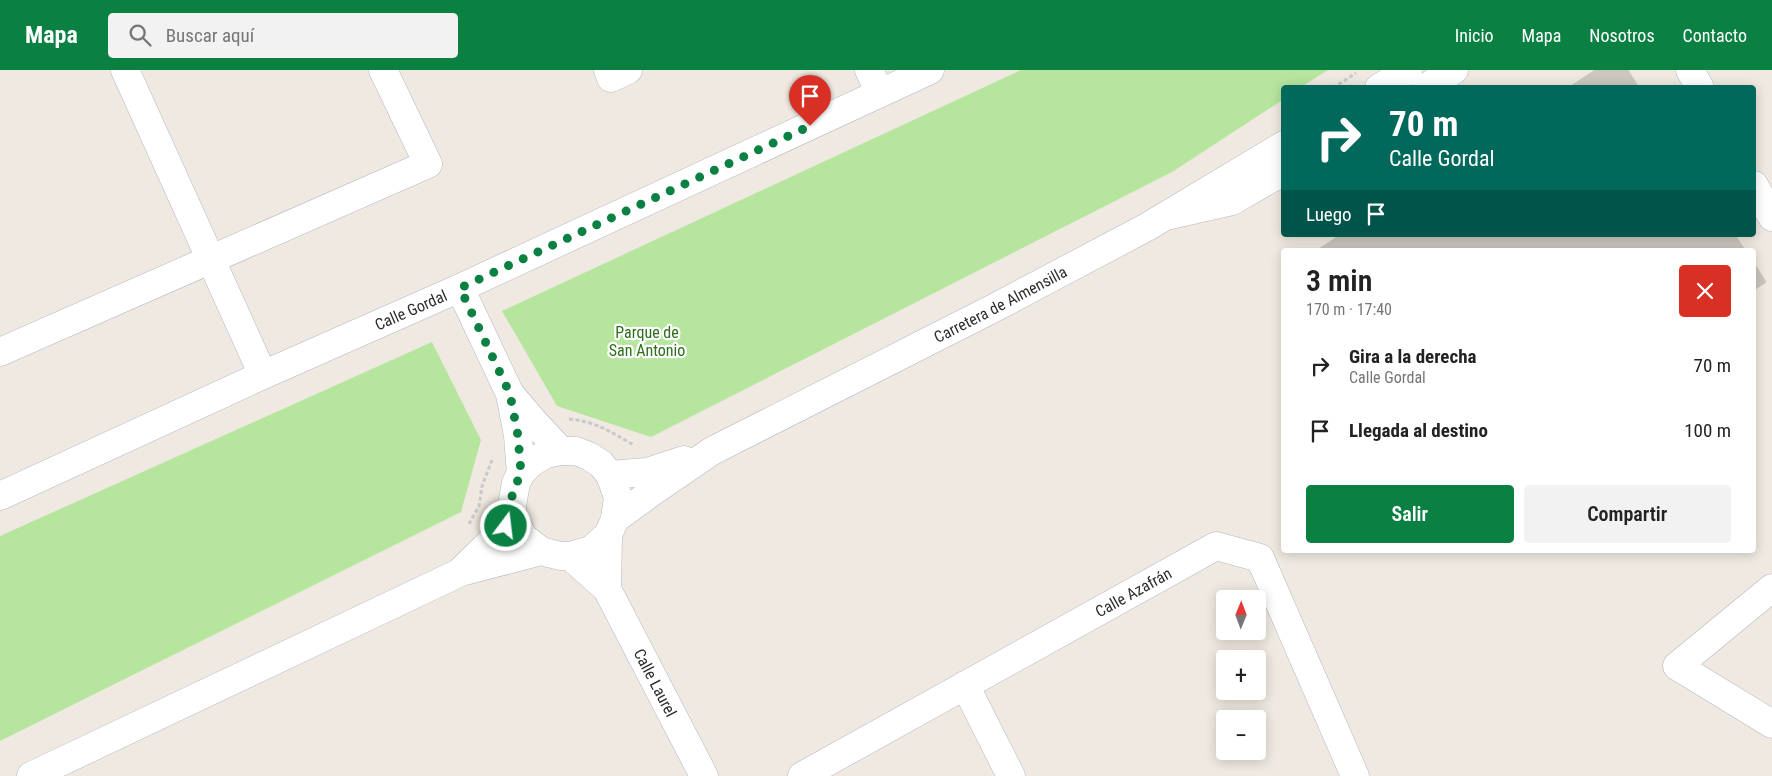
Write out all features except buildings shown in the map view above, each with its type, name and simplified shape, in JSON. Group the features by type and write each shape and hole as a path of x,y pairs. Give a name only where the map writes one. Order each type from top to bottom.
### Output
{"street":[{"path":"124,70 263,375"},
{"path":"0,352 428,164 383,70"},
{"path":"608,70 611,78 628,70"},
{"name":"Calle Gordal","path":"0,496 263,375 460,288 874,82 930,70"},
{"path":"1384,85 1408,70"},
{"path":"1430,85 1454,70"},
{"path":"1690,70 1698,85"},
{"name":"Carretera de Almensilla","path":"612,527 652,492 712,452 994,308 1166,216 1281,147"},
{"path":"1166,216 1232,201 1281,173"},
{"path":"460,288 510,394 518,436 521,473"},
{"path":"510,394 562,451"},
{"path":"562,451 576,451 589,456 601,464 610,475 618,496 612,527 591,550 570,556 560,556 541,551 523,537 513,517 512,494 521,473 532,462 546,454 562,451"},
{"name":"Carretera de Almensilla","path":"610,475 647,472 712,452"},
{"path":"461,572 499,534 513,517"},
{"name":"Calle Laurel","path":"607,589 612,527"},
{"name":"Calle Azafrán","path":"802,776 1216,546 1260,558 1355,776"},
{"path":"31,776 461,572 507,558 541,551"},
{"name":"Calle Laurel","path":"570,556 607,589 704,776"},
{"path":"1772,588 1676,666 1772,724"},
{"path":"965,685 1011,776"}],"path":[{"path":"1338,85 1361,70"}],"green space":[{"name":"Parque de San Antonio","path":"1021,70 1328,70 1304,85 1281,85 1281,101 1172,172 651,437 557,406 502,311"},
{"path":"432,342 481,440 461,512 0,741 0,536"}],"route":[{"path":"506,526 513,517 512,494 521,473 518,436 510,394 460,288 810,126"}]}
